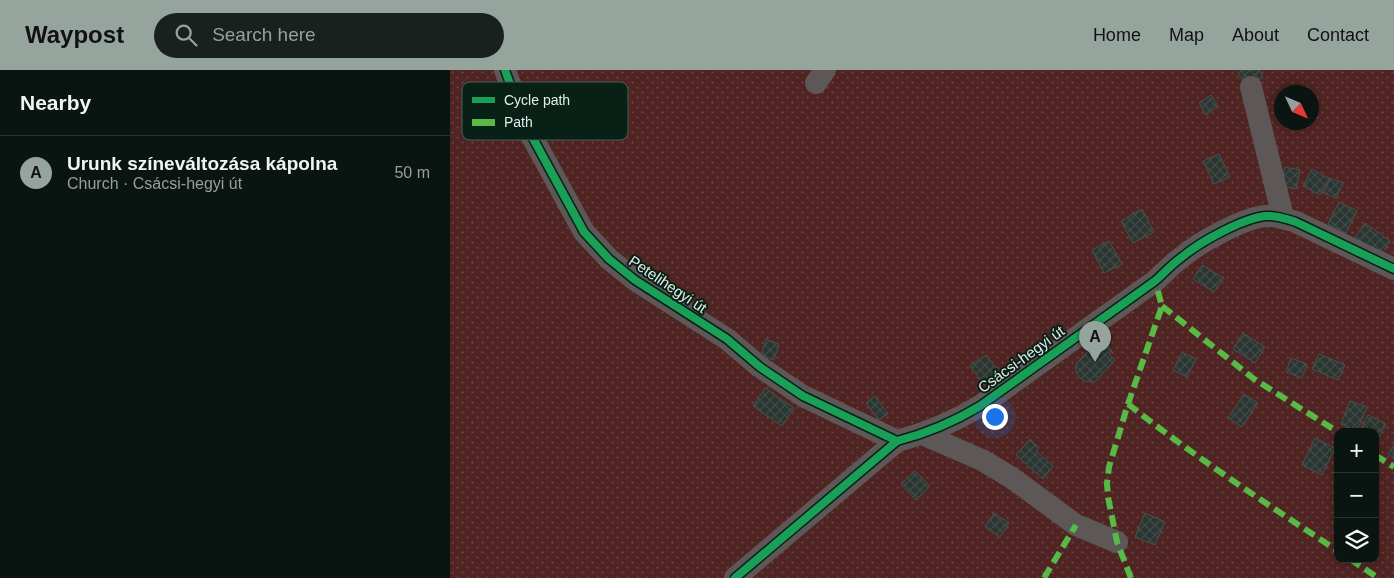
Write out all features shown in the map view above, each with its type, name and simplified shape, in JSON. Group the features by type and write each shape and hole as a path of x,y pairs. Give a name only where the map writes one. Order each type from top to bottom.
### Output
{"street":[{"name":"Petelihegyi út","path":"505,70 509,82"},
{"path":"1251,87 1283,218"},
{"name":"Petelihegyi út","path":"534,140 584,232 609,259 635,280 727,340 760,367 803,396 898,441"},
{"name":"Csácsi-hegyi út","path":"735,578 898,441 954,422 984,403 1155,280 1192,250 1238,224 1267,215 1283,218 1296,222 1394,270"},
{"path":"922,434 982,460 1012,478 1076,525 1117,542"}],"shaded area":[{"path":"450,70 1394,70 1394,578 450,578"}],"building":[{"path":"1243,70 1259,70 1263,77 1247,87 1238,73"},
{"path":"1211,95 1218,106 1206,115 1199,103"},
{"path":"1219,154 1230,177 1214,184 1203,161"},
{"path":"1285,167 1300,170 1296,189 1281,186"},
{"path":"1312,169 1329,179 1320,195 1303,186"},
{"path":"1330,178 1343,183 1336,198 1324,193"},
{"path":"1339,202 1357,211 1346,233 1328,224"},
{"path":"1142,209 1154,232 1133,243 1121,221"},
{"path":"1365,223 1390,241 1379,258 1353,240"},
{"path":"1109,241 1122,264 1104,273 1092,250"},
{"path":"1202,265 1224,278 1214,292 1193,279"},
{"path":"1243,333 1265,347 1255,363 1233,349"},
{"path":"766,339 779,344 774,360 761,356"},
{"path":"1096,342 1103,349 1107,346 1112,351 1109,354 1115,360 1095,382 1084,381 1076,373 1076,364"},
{"path":"1182,352 1196,359 1187,377 1173,370"},
{"path":"1319,354 1345,365 1338,380 1312,369"},
{"path":"986,355 1000,373 984,385 970,366"},
{"path":"1291,358 1307,364 1302,378 1286,372"},
{"path":"765,388 794,408 782,426 753,406"},
{"path":"1244,394 1258,403 1242,427 1228,418"},
{"path":"875,396 888,414 879,420 866,403"},
{"path":"1350,401 1367,407 1358,428 1350,428 1341,424"},
{"path":"1368,415 1386,424 1379,437 1379,428 1361,428"},
{"path":"1315,438 1334,448 1322,475 1302,465"},
{"path":"1030,439 1039,448 1036,451 1053,466 1043,479 1016,455"},
{"path":"1394,445 1394,459 1388,454"},
{"path":"915,471 930,486 916,500 901,484"},
{"path":"994,513 1009,523 1000,537 985,527"},
{"path":"1145,513 1165,522 1155,545 1135,537"}],"marked path":[{"path":"1131,578 1117,542 1107,483 1109,467 1128,404 1162,306 1155,281"},
{"path":"1162,306 1254,379 1334,429"},
{"path":"1128,404 1205,461 1334,548"},
{"path":"1379,458 1394,467"},
{"path":"1044,578 1076,525"},
{"path":"1356,563 1378,578"}],"cycle path":[{"path":"505,70 509,82"},
{"path":"534,140 584,232 609,259 635,280 727,339 760,367 803,396 897,441"},
{"path":"735,578 897,441 940,427 980,406 1155,281 1190,251 1234,226 1257,218 1274,216 1296,222 1394,269"}],"place":[{"name":"Urunk színeváltozása kápolna","path":"1095,362"}]}
